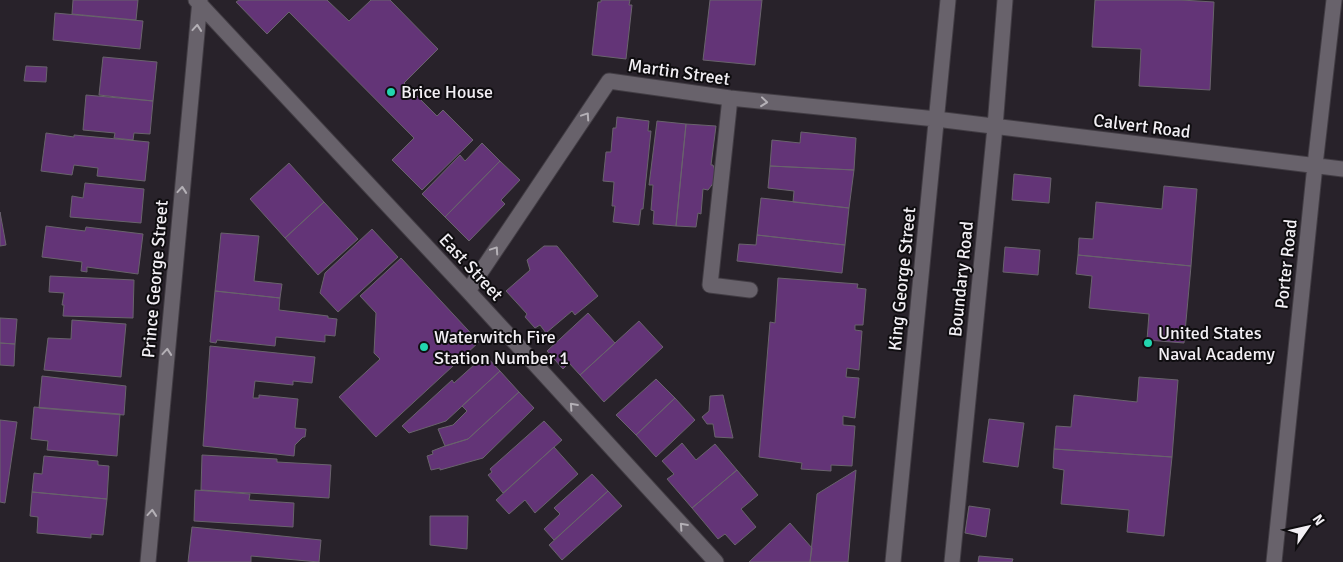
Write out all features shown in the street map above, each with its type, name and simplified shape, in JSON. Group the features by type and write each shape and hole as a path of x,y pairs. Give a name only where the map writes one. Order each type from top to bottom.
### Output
{"street":[{"name":"King George Street","path":"893,562 948,0"},
{"name":"Boundary Road","path":"952,562 995,127 1004,0"},
{"name":"Porter Road","path":"1274,562 1334,0"},
{"name":"East Street","path":"198,1 468,291 716,562"},
{"name":"Prince George Street","path":"148,562 198,1"},
{"name":"Martin Street","path":"468,291 609,81 730,98 936,119"},
{"path":"730,98 710,285 750,290"},
{"name":"Calvert Road","path":"936,119 1343,169"}],"building":[{"path":"73,0 138,0 136,20 72,14"},
{"name":"Brice House","path":"239,0 327,0 349,21 371,0 390,0 438,49 404,83 437,116 443,110 473,140 422,190 392,160 414,138 289,12 267,34 236,2"},
{"path":"601,0 630,0 629,5 632,5 626,59 592,55 598,2 601,2"},
{"path":"710,0 762,0 755,65 703,60"},
{"path":"1095,0 1214,2 1210,90 1139,86 1141,49 1092,47"},
{"path":"55,13 143,21 140,49 53,40"},
{"path":"103,57 157,62 153,101 99,95"},
{"path":"26,66 47,67 46,82 24,81"},
{"path":"86,95 153,101 150,134 134,133 133,140 114,138 115,133 83,130"},
{"path":"617,117 649,121 648,131 651,131 643,209 641,209 639,225 613,222 615,206 612,206 614,182 603,181 606,152 611,152 613,128 616,128"},
{"path":"657,121 686,124 676,226 653,224 654,211 651,210 653,185 649,185"},
{"path":"686,124 716,126 711,165 713,165 716,173 715,181 708,190 703,189 701,214 698,213 696,227 676,226"},
{"path":"801,132 856,138 854,170 770,166 772,140 800,143"},
{"path":"46,133 74,137 74,135 149,142 145,181 97,176 98,168 74,165 72,175 41,171"},
{"path":"482,143 500,161 445,217 422,194 460,155 465,161"},
{"path":"500,161 520,180 501,200 505,204 469,241 445,217"},
{"path":"289,163 324,202 285,238 250,199"},
{"path":"770,166 854,170 849,208 793,202 794,191 768,188"},
{"path":"1014,174 1051,178 1049,203 1012,200"},
{"path":"85,183 144,189 141,223 70,217 72,196 83,198"},
{"path":"1164,186 1197,189 1191,266 1078,255 1079,238 1093,239 1096,202 1162,209"},
{"path":"761,198 849,208 845,245 757,235"},
{"path":"324,202 358,239 318,275 285,238"},
{"path":"0,212 6,245 0,246"},
{"path":"46,226 85,231 86,227 143,234 138,274 87,267 87,272 81,271 82,262 42,257"},
{"path":"372,229 398,257 338,312 320,293 325,273"},
{"path":"221,233 259,236 254,281 282,284 280,298 215,291"},
{"path":"757,235 845,245 842,273 737,261 739,244 756,245"},
{"path":"544,246 557,246 598,296 575,315 572,311 546,333 540,325 535,328 525,317 527,314 506,291 530,270 527,260"},
{"path":"1005,247 1040,250 1038,275 1003,272"},
{"path":"1078,255 1191,266 1184,343 1147,340 1149,314 1089,308 1092,276 1076,274"},
{"name":"Waterwitch Fire Station Number 1","path":"401,258 479,342 376,437 339,397 380,359 374,353 376,313 360,296"},
{"path":"50,276 134,280 133,318 63,316 64,293 49,292"},
{"path":"778,278 858,284 857,288 866,289 863,325 855,325 855,330 862,331 859,370 847,368 846,377 859,378 855,418 843,416 843,425 855,426 852,466 831,465 831,471 801,469 802,463 759,457 770,322 775,323"},
{"path":"215,291 280,298 279,310 328,316 328,318 337,319 335,336 325,335 325,342 276,337 275,346 217,340 216,343 210,342"},
{"path":"588,313 615,343 580,375 569,363 563,369 547,351"},
{"path":"0,318 17,319 15,344 0,343"},
{"path":"72,320 126,324 121,377 44,370 48,338 71,339"},
{"path":"639,321 663,347 604,402 580,375"},
{"path":"0,343 15,344 14,366 0,365"},
{"path":"210,346 315,357 312,383 293,381 293,385 255,381 253,398 259,398 259,395 298,399 295,428 306,429 305,437 295,445 294,456 203,446"},
{"path":"485,355 500,371 446,421 409,433 402,426 452,380 454,383"},
{"path":"500,371 519,392 468,439 445,446 438,429 453,425 467,411 462,406"},
{"path":"42,376 126,386 124,415 39,408"},
{"path":"1139,377 1178,380 1172,457 1054,449 1056,426 1071,427 1074,395 1137,402"},
{"path":"656,379 675,398 636,435 616,415"},
{"path":"519,392 534,408 483,458 440,470 440,468 431,470 427,456 433,454 432,451 468,439"},
{"path":"723,395 733,438 715,437 713,424 707,424 702,417 709,411 710,396"},
{"path":"675,398 695,420 656,457 636,435"},
{"path":"34,407 120,414 117,456 47,450 48,441 31,439"},
{"path":"989,419 1024,423 1018,467 983,462"},
{"path":"0,420 17,422 5,503 0,502"},
{"path":"544,421 562,440 503,493 488,475 492,472 490,469"},
{"path":"682,443 696,460 715,444 737,470 692,508 667,479 674,474 662,461"},
{"path":"554,447 578,474 535,513 525,500 509,514 496,500"},
{"path":"1054,449 1172,457 1164,536 1127,532 1129,510 1061,504 1064,470 1053,468"},
{"path":"202,455 277,459 277,462 331,465 329,498 201,490"},
{"path":"44,456 98,461 98,465 109,466 107,499 32,492 34,473 42,474"},
{"path":"737,470 758,495 741,509 756,527 735,545 725,534 718,539 692,508"},
{"path":"856,470 848,562 810,562 817,494"},
{"path":"592,474 608,491 554,540 544,529 560,514 554,508"},
{"path":"195,490 250,494 249,500 294,503 293,527 194,521"},
{"path":"608,491 622,506 562,560 549,545"},
{"path":"32,492 107,499 103,535 91,534 91,538 37,533 38,517 30,516"},
{"path":"969,506 990,509 986,537 965,533"},
{"path":"430,516 468,516 467,549 430,545"},
{"path":"790,523 812,548 810,562 749,562"},
{"path":"192,527 321,540 319,562 251,556 251,562 188,562"},
{"path":"979,556 1013,559 1012,562 978,562"}],"place":[{"name":"Brice House","path":"391,92"},
{"name":"United States Naval Academy","path":"1148,343"},
{"name":"Waterwitch Fire Station Number 1","path":"424,347"}]}
